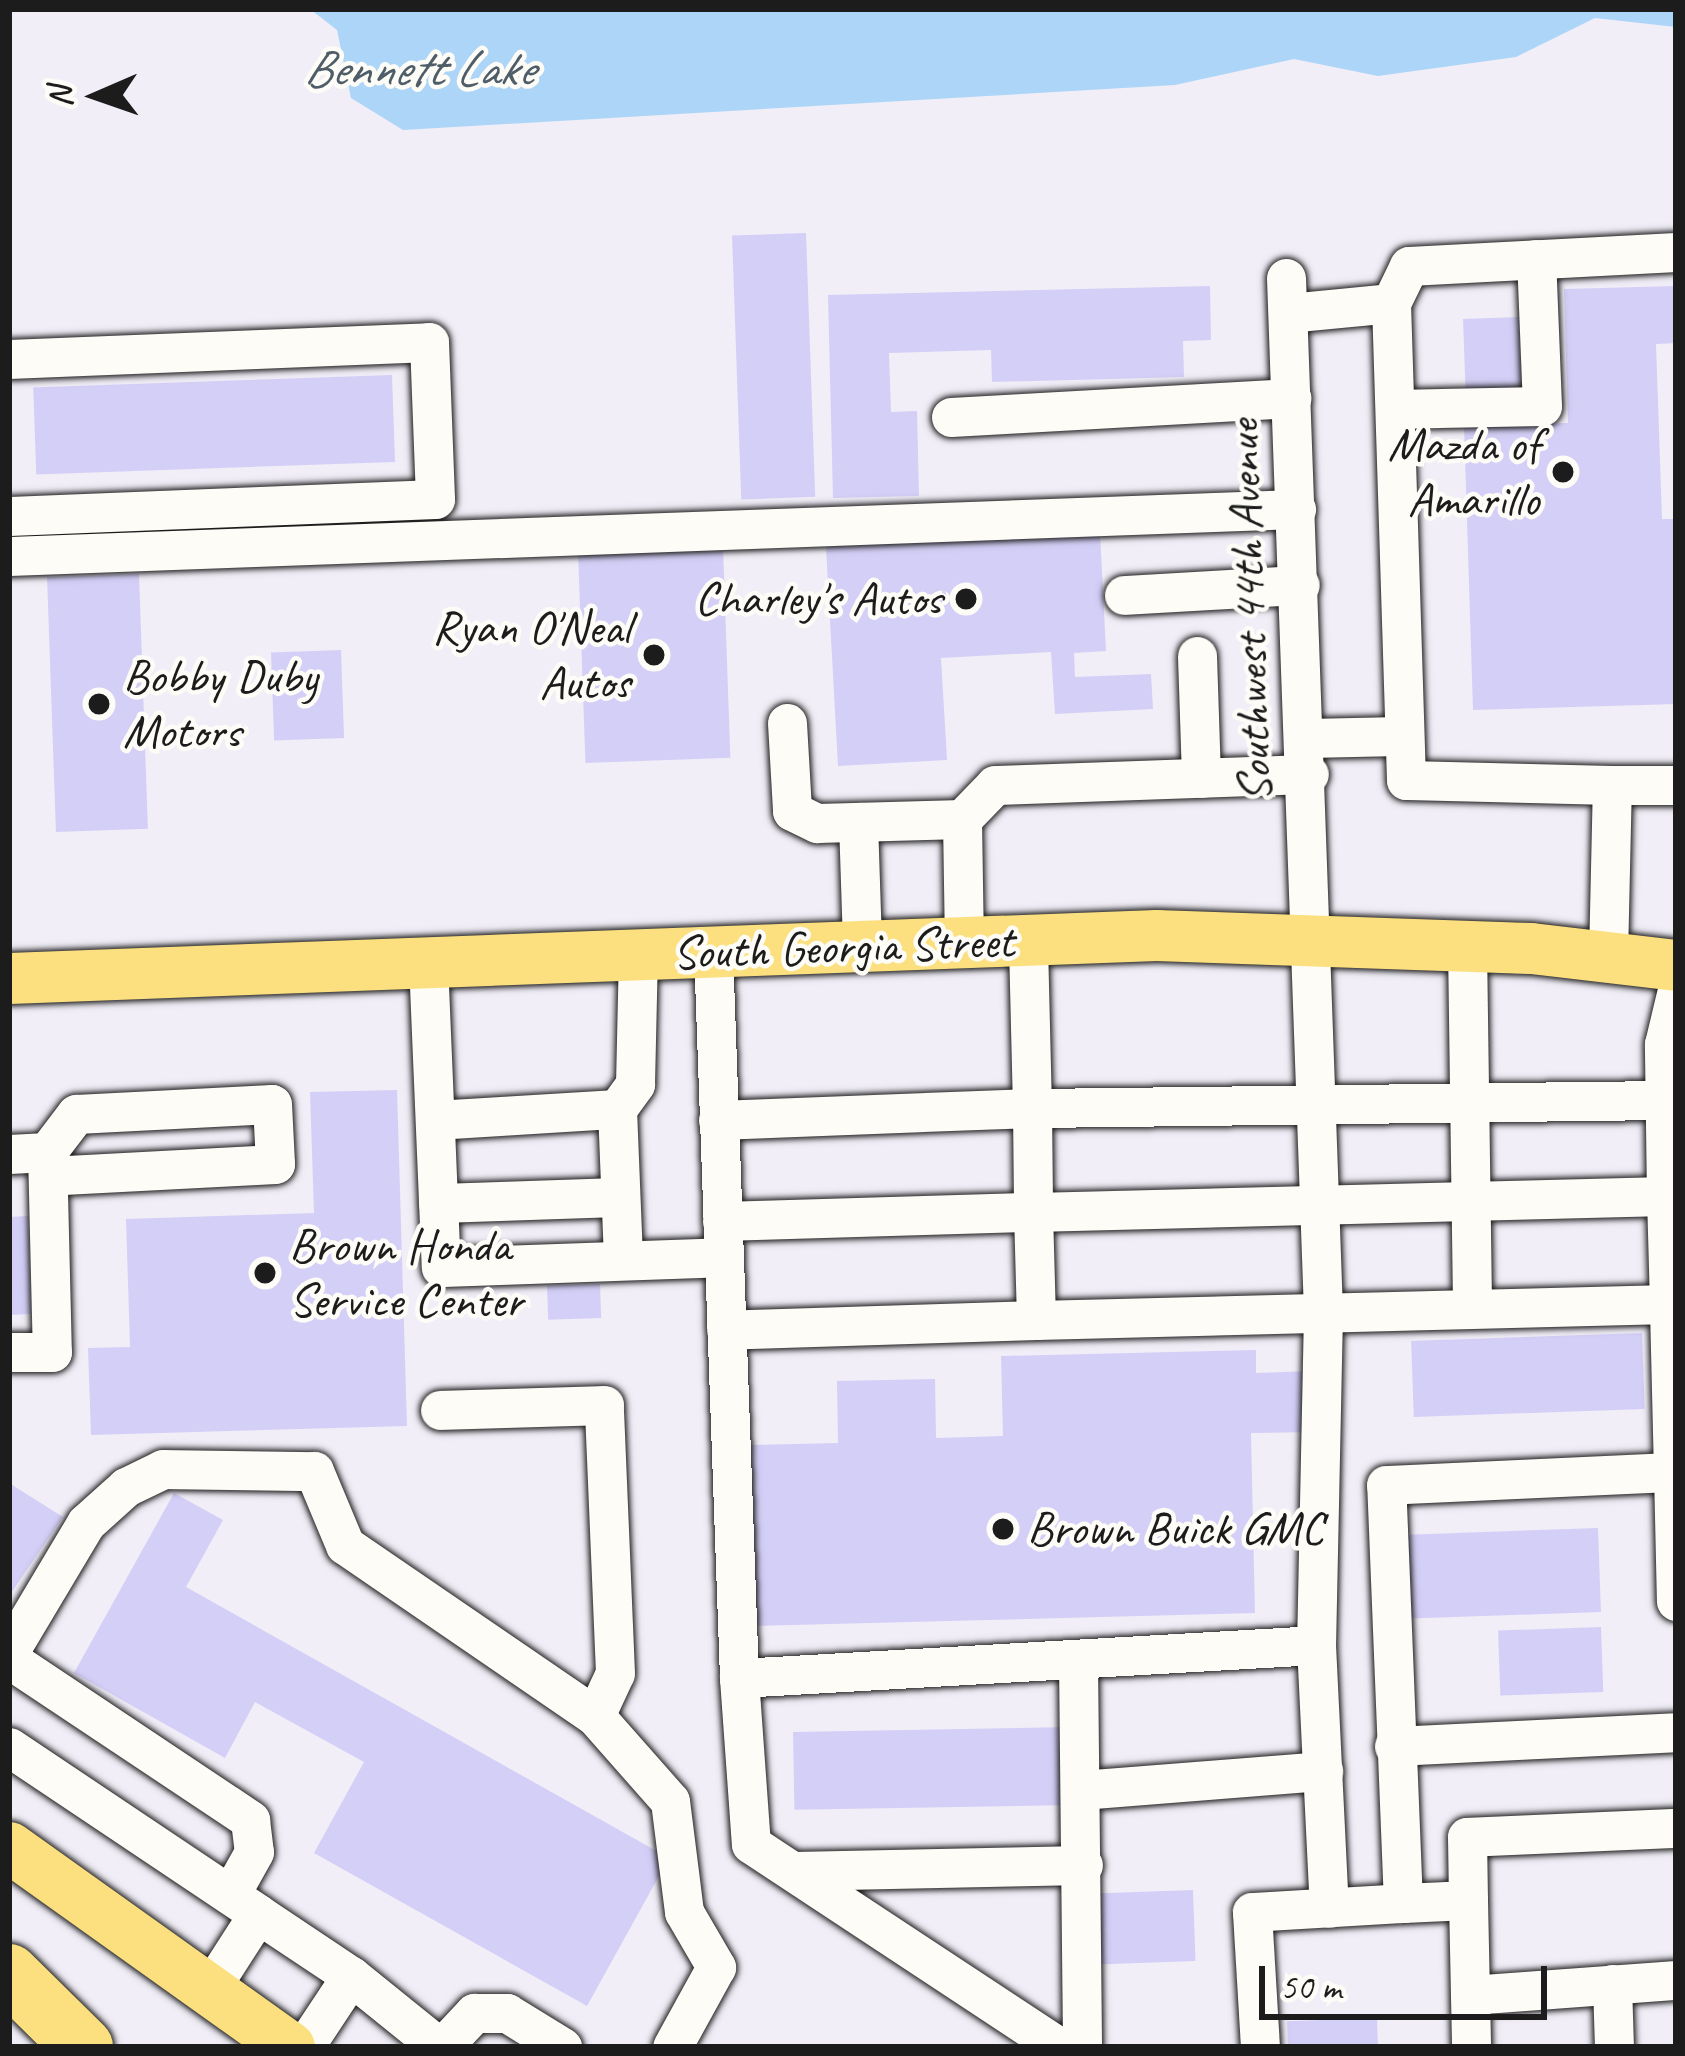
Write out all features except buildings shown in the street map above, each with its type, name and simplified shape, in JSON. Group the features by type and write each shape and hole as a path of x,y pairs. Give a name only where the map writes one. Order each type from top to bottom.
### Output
{"highway":[{"path":"9,1974 83,2047"},
{"path":"9,2030 35,2047"}],"main road":[{"name":"South Georgia Street","path":"9,978 1028,940 1309,939 1467,945 1676,965"},
{"path":"9,1847 289,2047"}],"street":[{"path":"1676,252 1408,266 1391,303 1406,780 1676,785"},
{"path":"1394,409 1542,406 1536,259"},
{"name":"Southwest 44th Avenue","path":"1329,1908 1316,1645 1323,1313 1314,1204 1306,756 1287,296 1391,303"},
{"path":"9,359 429,342 435,499 9,516"},
{"path":"951,417 1291,398"},
{"path":"9,556 1296,509"},
{"path":"1124,595 1300,585"},
{"path":"1197,656 1201,778"},
{"path":"787,723 791,811 858,822 962,819 995,785 1201,778 1403,736"},
{"path":"1608,957 1612,785"},
{"path":"962,819 964,941"},
{"path":"858,822 862,946"},
{"path":"1028,940 1036,1320"},
{"path":"1467,945 1472,1306"},
{"path":"713,951 739,1678 751,1844 1059,2047"},
{"path":"623,1259 617,1109 635,1084 638,954"},
{"path":"428,962 441,1267 623,1259 722,1239 1033,1212 1666,1196"},
{"path":"1676,994 1664,1100 1676,1601"},
{"path":"718,1120 1312,1101 1664,1100"},
{"path":"11,1356 52,1352 35,1161 76,1114 272,1104 275,1165 35,1161"},
{"path":"435,1120 617,1109"},
{"path":"438,1203 620,1197"},
{"path":"726,1330 1670,1304"},
{"path":"440,1411 604,1405 615,1673 595,1716"},
{"path":"209,1990 244,1904 254,1852 250,1820 9,1656 86,1523 126,1487 163,1469 314,1471 345,1546 595,1716 670,1801 684,1912 716,1967 671,2047"},
{"path":"1403,1904 1386,1485 1673,1472"},
{"path":"739,1678 1316,1645"},
{"path":"1078,1660 1082,2047"},
{"path":"1394,1747 1676,1732"},
{"path":"9,1747 351,1976 441,2047 474,2013 507,2013 562,2047"},
{"path":"1082,1790 1322,1771"},
{"path":"1471,2047 1467,1837 1676,1828"},
{"path":"794,1871 1083,1865"},
{"path":"1260,2047 1252,1912 1468,1900"},
{"path":"304,2047 351,1976"},
{"path":"1470,1995 1676,1980"},
{"path":"1612,1984 1614,2047"}],"water":[{"name":"Bennett Lake","path":"310,9 1676,9 1676,27 1595,18 1516,57 1378,76 1294,59 1175,85 403,130 351,98 337,30"}],"place":[{"name":"Mazda of Amarillo","path":"1563,472"},
{"name":"Charley's Autos","path":"966,599"},
{"name":"Ryan O'Neal Autos","path":"654,655"},
{"name":"Bobby Duby Motors","path":"99,704"},
{"name":"Brown Honda Service Center","path":"265,1273"},
{"name":"Brown Buick GMC","path":"1003,1529"}]}
